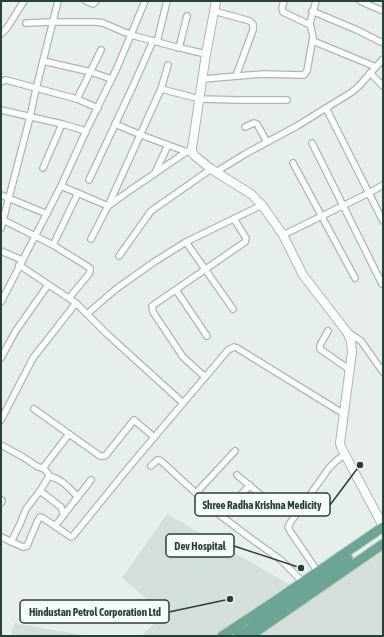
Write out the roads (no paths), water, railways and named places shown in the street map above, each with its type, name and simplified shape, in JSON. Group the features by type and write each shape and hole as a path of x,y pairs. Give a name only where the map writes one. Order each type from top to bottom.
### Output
{"main road":[{"path":"222,636 318,572 383,526"},
{"path":"238,636 383,534"},
{"path":"250,636 383,544"},
{"path":"229,636 247,624 259,620"}],"street":[{"path":"1,34 7,28 24,1"},
{"path":"1,228 2,219 30,117 58,1"},
{"path":"86,1 93,4 96,1"},
{"path":"1,302 61,186 131,35 144,1"},
{"path":"89,180 155,41 167,1"},
{"path":"108,206 189,150 200,100 206,54 216,1"},
{"path":"284,1 282,8 283,12 310,25"},
{"path":"203,79 271,74 304,75 307,70 313,41 310,20 316,1"},
{"path":"360,1 383,11"},
{"path":"214,11 250,21 253,24 253,30 236,76"},
{"path":"312,11 382,40"},
{"path":"179,48 187,16"},
{"path":"26,23 103,23 131,35 206,54"},
{"path":"313,41 376,67"},
{"path":"77,98 101,50"},
{"path":"119,256 151,211 214,170 297,126 352,92 383,59"},
{"path":"43,61 91,72 111,79"},
{"path":"91,239 108,206 161,88 168,65"},
{"path":"370,73 383,86"},
{"path":"1,82 2,80 6,80 36,89 77,98 98,108"},
{"path":"161,88 200,100 287,100"},
{"path":"326,108 383,221"},
{"path":"1,110 86,131"},
{"path":"245,127 254,123 257,124 267,142"},
{"path":"43,168 62,124"},
{"path":"115,124 168,145 189,150 214,170 251,194 262,205 282,235 303,275 347,332 352,346 340,439 341,447 383,526"},
{"path":"312,143 382,284"},
{"path":"155,173 168,145"},
{"path":"293,163 355,278"},
{"path":"282,235 383,185"},
{"path":"61,186 108,206"},
{"path":"54,245 78,194"},
{"path":"1,195 47,214"},
{"path":"87,314 116,289 186,242 262,205"},
{"path":"2,219 54,245 88,266 90,270 89,274 69,298"},
{"path":"205,378 183,357 152,310 152,306 244,243 246,238 234,219"},
{"path":"186,242 233,310"},
{"path":"1,251 21,263 48,285 76,303 106,333 183,403"},
{"path":"1,358 15,332 48,285"},
{"path":"176,290 207,336"},
{"path":"1,420 33,358 76,303"},
{"path":"328,331 320,345 320,349 350,370"},
{"path":"347,332 361,341 383,372"},
{"path":"1,537 23,547 27,546 40,517 71,537 74,536 129,466 228,350 237,348 344,414"},
{"path":"34,408 100,456 106,455 134,420 154,437"},
{"path":"43,468 69,434"},
{"path":"1,445 38,467 43,468 49,476 62,482 78,496"},
{"path":"196,493 235,451"},
{"path":"318,572 288,527 329,468 345,454"},
{"path":"151,466 157,460 161,461 221,516 281,560 302,582"},
{"path":"237,475 280,511"},
{"path":"11,542 26,509 49,476"},
{"path":"55,526 91,480"},
{"path":"221,516 250,485"},
{"path":"40,491 61,506 64,515"}],"place":[{"name":"Shree Radha Krishna Medicity","path":"360,465"},
{"name":"Dev Hospital","path":"301,568"},
{"name":"Hindustan Petrol Corporation Ltd","path":"230,599"}]}
